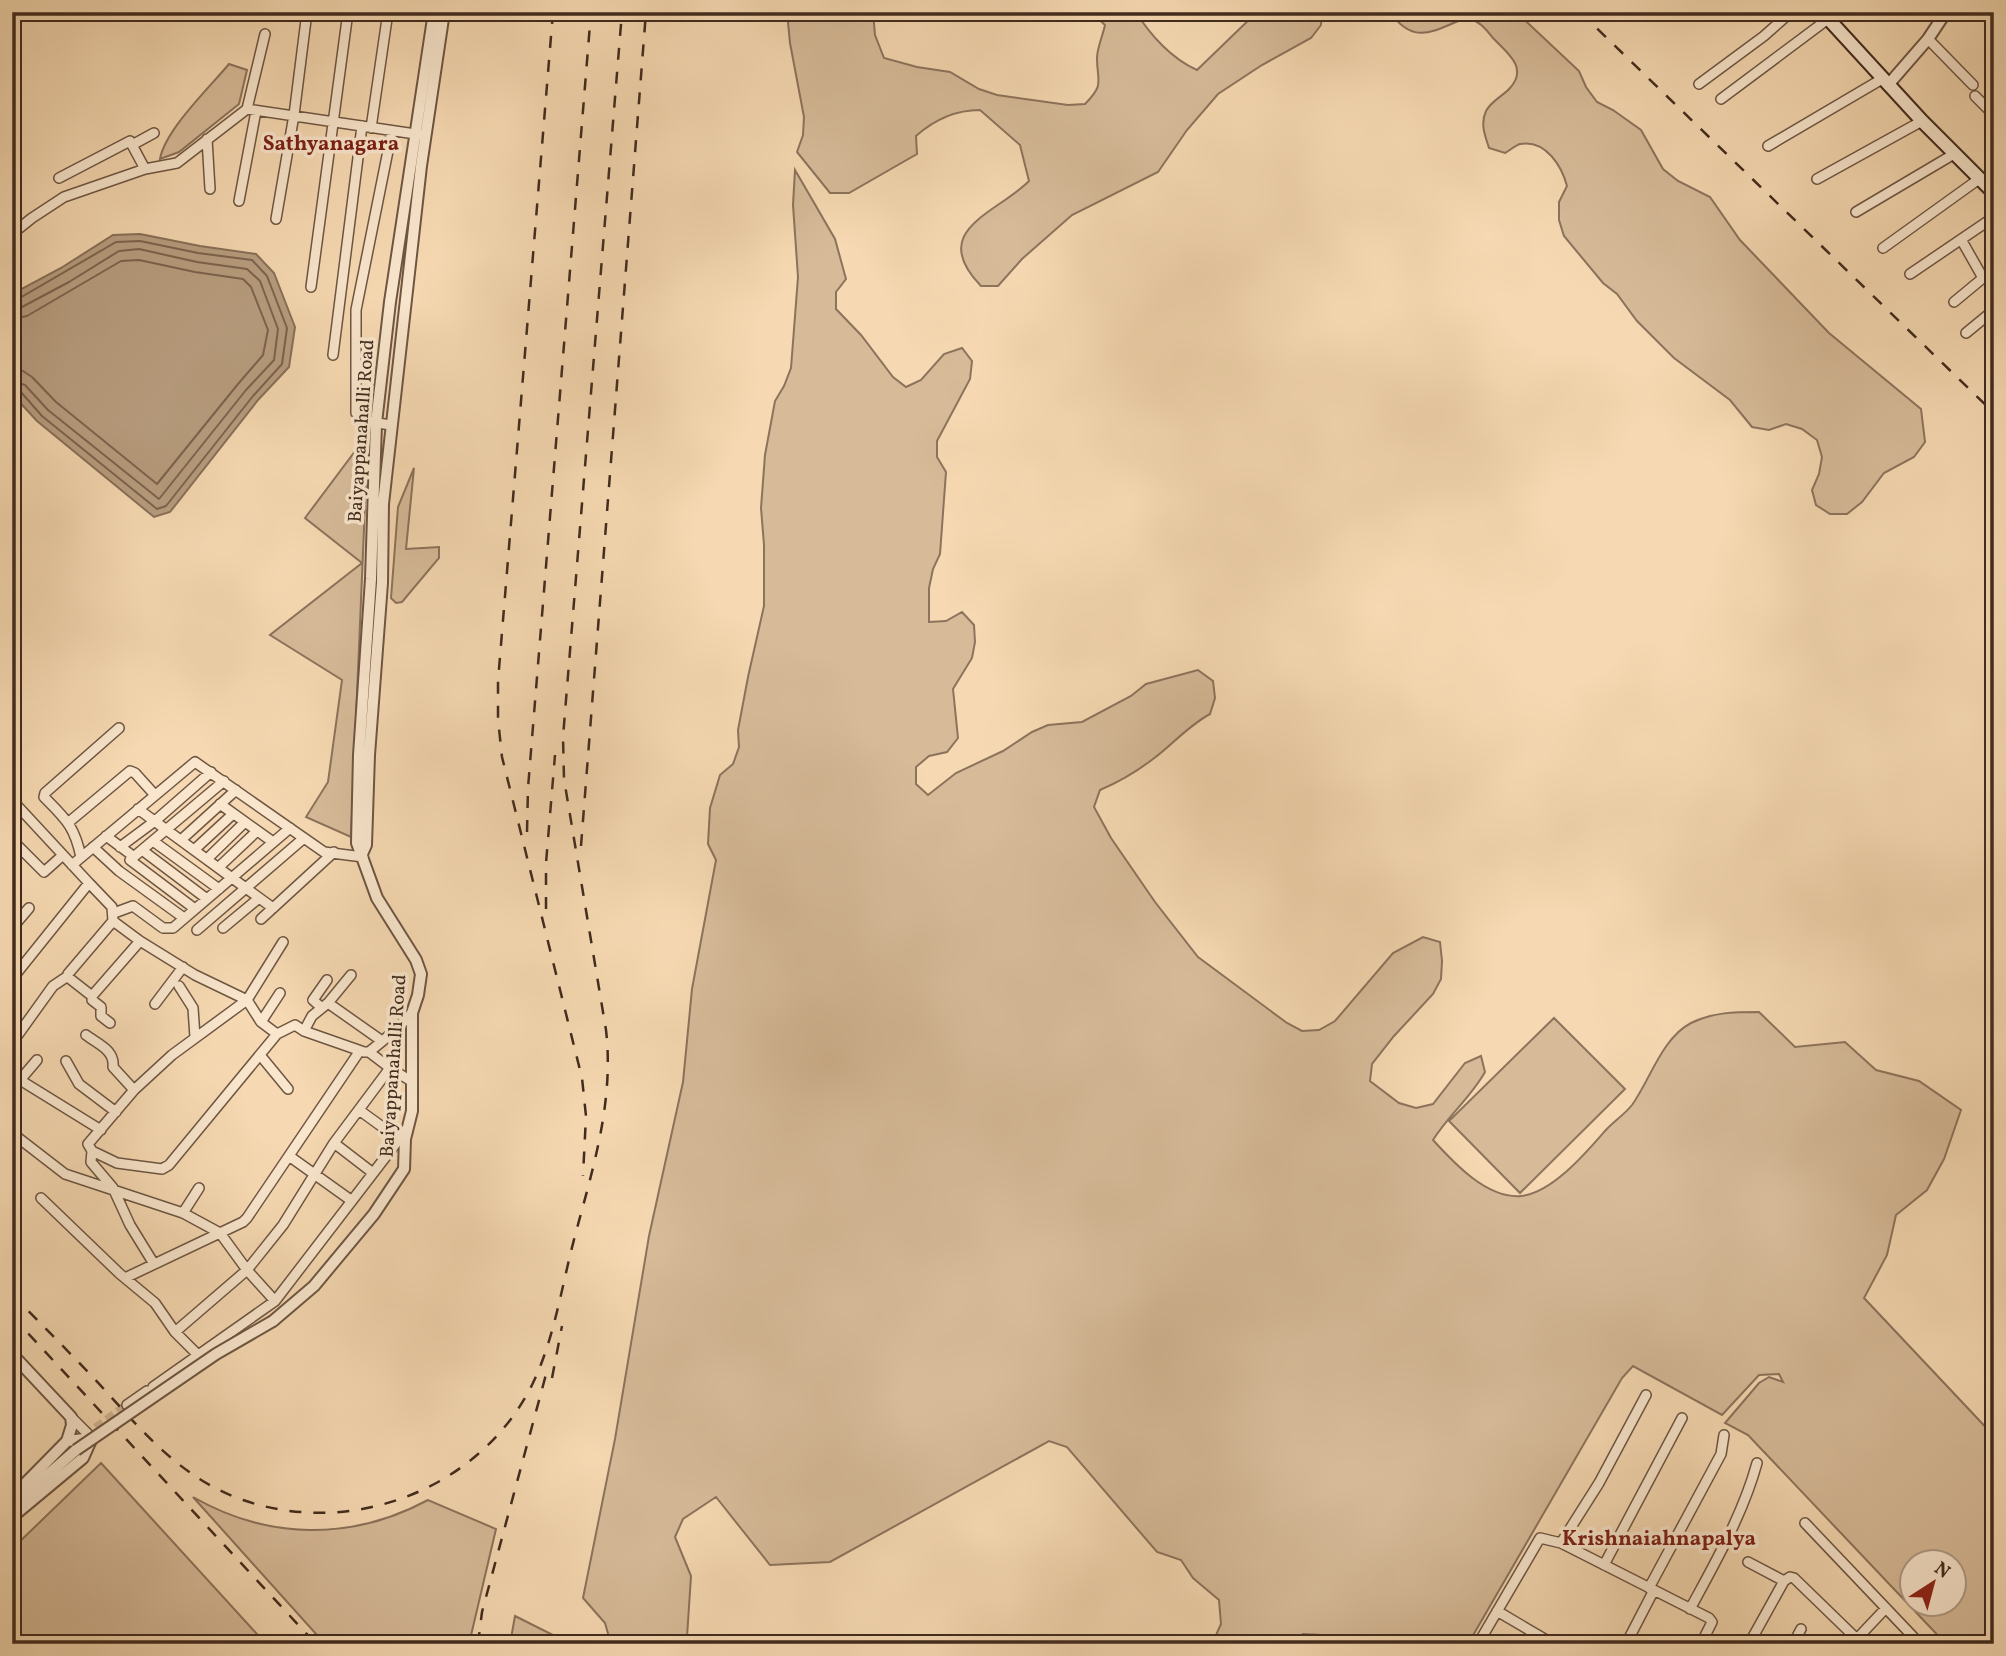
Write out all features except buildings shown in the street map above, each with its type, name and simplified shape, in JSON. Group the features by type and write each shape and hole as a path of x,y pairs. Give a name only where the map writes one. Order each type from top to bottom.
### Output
{"main road":[{"path":"1825,16 1922,121 1994,193"}],"street":[{"path":"276,219 294,115 307,12"},
{"path":"311,287 348,12"},
{"path":"333,355 366,127 388,12"},
{"name":"Baiyappanahalli Road","path":"369,667 382,583 383,505 421,166 434,12"},
{"name":"Baiyappanahalli Road","path":"12,1506 76,1450 216,1354 273,1321 314,1286 374,1214 404,1169 405,1139 412,1111 412,1013 421,974 416,960 377,898 368,878 363,855 366,845 376,423 390,302 444,12"},
{"path":"1699,84 1764,36 1791,12"},
{"path":"1768,146 1885,82 1928,38 1946,12"},
{"path":"1721,99 1825,16"},
{"path":"239,201 265,34"},
{"path":"1928,38 1994,115"},
{"path":"12,234 64,197 145,169 177,163 207,139 252,110 422,135"},
{"path":"1817,179 1922,121"},
{"path":"391,425 376,423 356,413 356,310 392,131"},
{"path":"132,145 154,133"},
{"path":"207,139 210,189"},
{"path":"59,178 130,141 145,169"},
{"path":"1856,212 1954,154"},
{"path":"1883,248 1979,180"},
{"path":"1910,274 1994,217"},
{"path":"1954,302 1983,278 1962,241"},
{"path":"1966,333 1994,310"},
{"path":"81,857 77,838 69,822 44,797 45,793 119,728"},
{"path":"72,865 154,794 197,762 324,852 363,855"},
{"path":"69,822 130,771 154,794"},
{"path":"120,847 155,821 211,772"},
{"path":"195,909 130,860 224,781"},
{"path":"181,840 236,790"},
{"path":"12,800 112,907 113,917 140,941 195,975 247,1000 261,1022 276,1034"},
{"path":"220,804 273,842"},
{"path":"138,809 273,908"},
{"path":"194,850 233,814"},
{"path":"207,859 245,822"},
{"path":"12,1043 53,986 68,976 113,917 133,906 167,930 173,928 290,828"},
{"path":"219,867 257,831"},
{"path":"106,836 133,856"},
{"path":"197,930 304,838"},
{"path":"12,840 44,872 63,855"},
{"path":"153,841 219,889"},
{"path":"93,847 119,871 184,918"},
{"path":"142,850 207,899"},
{"path":"261,919 334,852"},
{"path":"12,979 89,883"},
{"path":"222,928 259,898"},
{"path":"12,928 29,908"},
{"path":"92,996 140,941"},
{"path":"155,1264 130,1225 113,1188 91,1163 92,1151 88,1144 134,1090 195,1037 247,1000 283,942"},
{"path":"155,1004 183,967"},
{"path":"304,1031 312,1016 325,1006 351,975"},
{"path":"68,976 92,996 102,1008 101,1016 110,1023"},
{"path":"327,980 313,1000 382,1041"},
{"path":"179,986 194,1008 195,1037"},
{"path":"261,1022 280,993"},
{"path":"125,1278 247,1218 364,1052 382,1041 412,1013"},
{"path":"92,1151 117,1163 162,1169 169,1166 276,1034 295,1025 304,1031 364,1052 411,1081"},
{"path":"86,1035 111,1053 114,1058 113,1067 134,1090"},
{"path":"260,1055 288,1089"},
{"path":"37,1060 16,1077 101,1130"},
{"path":"66,1061 79,1084 116,1112"},
{"path":"175,1332 247,1270 284,1226 334,1143 390,1068"},
{"path":"359,1110 399,1139"},
{"path":"127,1405 275,1301 408,1128"},
{"path":"12,1133 65,1174 183,1213 220,1233 247,1270 275,1301"},
{"path":"334,1143 373,1172"},
{"path":"289,1156 352,1201"},
{"path":"183,1213 200,1188"},
{"path":"41,1198 155,1303 175,1332 199,1356"},
{"path":"12,1354 71,1417 86,1438 83,1458 12,1517"},
{"path":"1561,1543 1599,1483 1646,1395"},
{"path":"12,1497 67,1441 72,1425 71,1417"},
{"path":"1604,1565 1682,1418"},
{"path":"1626,1644 1721,1454 1724,1435"},
{"path":"67,1441 86,1438"},
{"path":"1690,1609 1727,1539 1752,1482 1757,1463"},
{"path":"1805,1523 1920,1644"},
{"path":"1478,1644 1540,1538 1561,1543 1711,1620 1701,1644"},
{"path":"1748,1562 1784,1581"},
{"path":"1749,1644 1784,1581 1790,1577 1857,1642 1886,1608"},
{"path":"1497,1611 1553,1644"},
{"path":"1793,1644 1801,1629"}],"shaded area":[{"path":"787,12 873,12 875,35 884,58 950,72 979,89 997,95 1068,105 1085,104 1098,87 1097,54 1105,25 1093,14 1085,12 1136,12 1162,46 1197,70 1257,12 1322,12 1321,25 1311,38 1262,65 1218,94 1187,130 1158,172 1072,215 1022,259 998,286 981,286 966,267 961,251 964,237 972,225 1029,181 1020,145 980,110 954,114 930,125 916,136 917,154 849,193 830,193 797,152 803,135 804,117"},
{"path":"1390,12 1516,12 1579,71 1597,102 1641,130 1663,169 1678,181 1710,197 1740,240 1829,333 1921,409 1925,442 1914,457 1884,473 1862,502 1847,514 1830,514 1816,505 1812,490 1822,457 1817,440 1802,429 1786,424 1769,430 1752,427 1730,400 1674,358 1637,321 1617,294 1603,283 1564,236 1559,220 1559,202 1567,186 1557,163 1545,150 1529,144 1518,145 1505,153 1489,148 1483,125 1484,116 1491,104 1510,88 1517,73 1514,60 1509,54 1482,26 1468,17 1436,30 1417,33 1399,23"},
{"path":"229,64 247,70 239,104 179,152 160,159 179,122"},
{"path":"795,170 835,239 846,279 836,292 836,309 861,335 893,377 906,387 921,380 944,354 962,348 972,361 970,379 937,441 937,457 946,472 940,554 929,588 929,622 946,621 962,612 974,625 975,642 972,658 953,689 958,738 947,752 929,756 916,767 916,784 928,795 956,773 1003,751 1032,732 1048,725 1082,722 1131,696 1146,684 1198,670 1213,681 1215,698 1210,714 1140,768 1100,790 1094,807 1111,838 1155,902 1198,957 1287,1023 1302,1031 1319,1030 1335,1021 1393,953 1423,937 1440,942 1441,979 1433,994 1372,1064 1370,1081 1399,1103 1416,1108 1433,1104 1465,1063 1481,1056 1485,1072 1433,1140 1472,1178 1496,1192 1521,1196 1545,1188 1556,1180 1632,1105 1672,1039 1691,1023 1716,1015 1759,1012 1795,1047 1845,1042 1876,1070 1919,1081 1961,1110 1944,1159 1927,1190 1896,1215 1887,1255 1864,1298 1994,1436 1994,1644 1946,1644 1921,1618 1968,1618 1968,1548 1898,1548 1898,1593 1748,1435 1725,1423 1759,1383 1769,1377 1783,1382 1779,1374 1759,1375 1722,1415 1633,1366 1622,1378 1468,1644 1333,1644 1322,1635 1303,1634 1295,1644 1212,1644 1221,1624 1219,1600 1193,1578 1181,1560 1157,1552 1067,1447 1049,1441 830,1562 770,1565 716,1497 683,1519 675,1537 691,1576 687,1637 673,1644 611,1644 605,1623 583,1598 615,1439 649,1236 683,1082 692,989 716,860 708,844 710,808 720,775 733,764 739,747 738,730 764,606 761,508 765,455 775,401 791,368 798,277 793,205"},
{"path":"368,434 351,837 306,817 328,782 342,680 270,635 362,563 305,518"},
{"path":"414,468 406,549 439,547 439,558 402,602 396,603 391,598 398,507"},
{"path":"1554,1018 1625,1089 1520,1193 1449,1121"},
{"path":"101,1463 266,1644 12,1644 12,1549"},
{"path":"193,1497 251,1521 280,1528 310,1530 370,1523 428,1500 496,1529 469,1644 325,1644"},
{"path":"515,1616 561,1639 564,1644 510,1644"}],"water":[{"path":"140,234 256,254 274,273 295,327 289,367 258,400 170,512 154,517 37,421 12,394 12,294 61,268 113,235"}],"tunnel":[{"path":"85,1436 127,1405"}],"railway":[{"path":"553,12 498,681 498,719 502,757 582,1078 586,1116 583,1176"},
{"path":"527,832 528,788 591,12"},
{"path":"12,1294 177,1463 219,1490 243,1500 285,1510 327,1513 369,1508 409,1496 446,1477 480,1452 509,1421 532,1385 547,1348 589,1182 601,1132 607,1082 606,1030 564,779 563,737 622,12"},
{"path":"581,846 646,12"},
{"path":"1580,12 1994,413"},
{"path":"546,909 546,863 555,755"},
{"path":"12,1316 316,1644"},
{"path":"552,1378 562,1326"},
{"path":"478,1644 482,1612 548,1367"}],"district":[{"name":"Sathyanagara","path":"331,144"},
{"name":"Krishnaiahnapalya","path":"1659,1539"}]}
